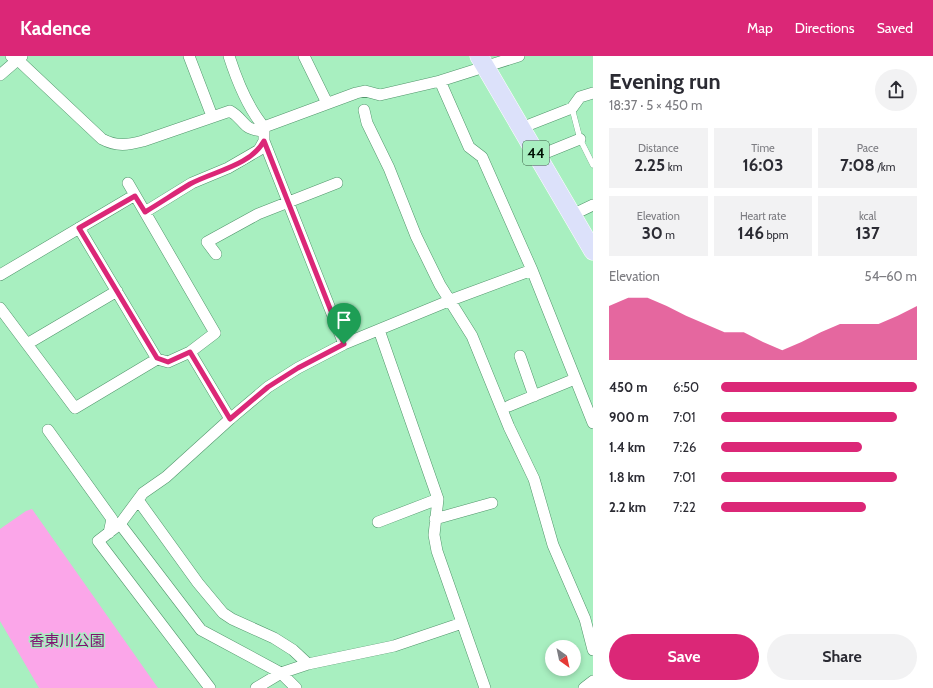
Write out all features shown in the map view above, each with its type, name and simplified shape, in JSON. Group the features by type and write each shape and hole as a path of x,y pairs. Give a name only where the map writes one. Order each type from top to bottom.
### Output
{"main road":[{"name":"44","path":"482,61 593,250"}],"street":[{"path":"189,56 212,116"},
{"path":"229,56 244,97 264,133 288,202 344,344"},
{"path":"304,56 327,103"},
{"path":"0,76 17,57 102,138 119,146 143,141 230,111 236,115 248,128 264,133 327,103 365,91 380,94 440,81 482,61 520,56"},
{"path":"440,81 469,147 482,157 532,270 592,419"},
{"path":"521,128 572,108 580,97 593,93"},
{"path":"364,110 366,123 391,174 416,236 440,285 451,300 472,336 509,427 534,479 553,545 585,619 593,650"},
{"path":"145,212 192,184 228,168 259,150 264,133"},
{"path":"538,156 580,139"},
{"path":"79,228 157,358 168,362 190,352 215,333 128,183"},
{"path":"216,254 207,242 258,214 337,183"},
{"path":"0,275 135,196"},
{"path":"572,215 593,205"},
{"path":"210,688 98,541 120,524 143,493 166,477 268,387 298,368 344,344 451,300 532,270"},
{"path":"27,344 117,291"},
{"path":"0,308 75,408 157,358"},
{"path":"379,330 438,499 434,535 438,551 485,688"},
{"path":"190,352 230,419"},
{"path":"520,356 534,396"},
{"path":"509,406 575,379"},
{"path":"48,430 112,519 109,533"},
{"path":"378,522 438,499"},
{"path":"138,500 185,566 223,613 232,619 274,638 293,650 308,664"},
{"path":"435,519 492,503"},
{"path":"120,524 201,630 281,673 296,688"},
{"path":"256,688 281,673 308,664 394,646 462,623"},
{"path":"584,688 593,681"}],"lane":[{"path":"572,108 580,139 593,166"}],"green space":[{"name":"香東川公園","path":"32,509 158,688 39,688 0,621 0,529 26,511"}],"route":[{"path":"264,141 344,344 298,368 268,387 230,419 190,352 168,362 157,358 79,228 135,196 145,212 192,184 228,168 259,150 264,141"}]}
